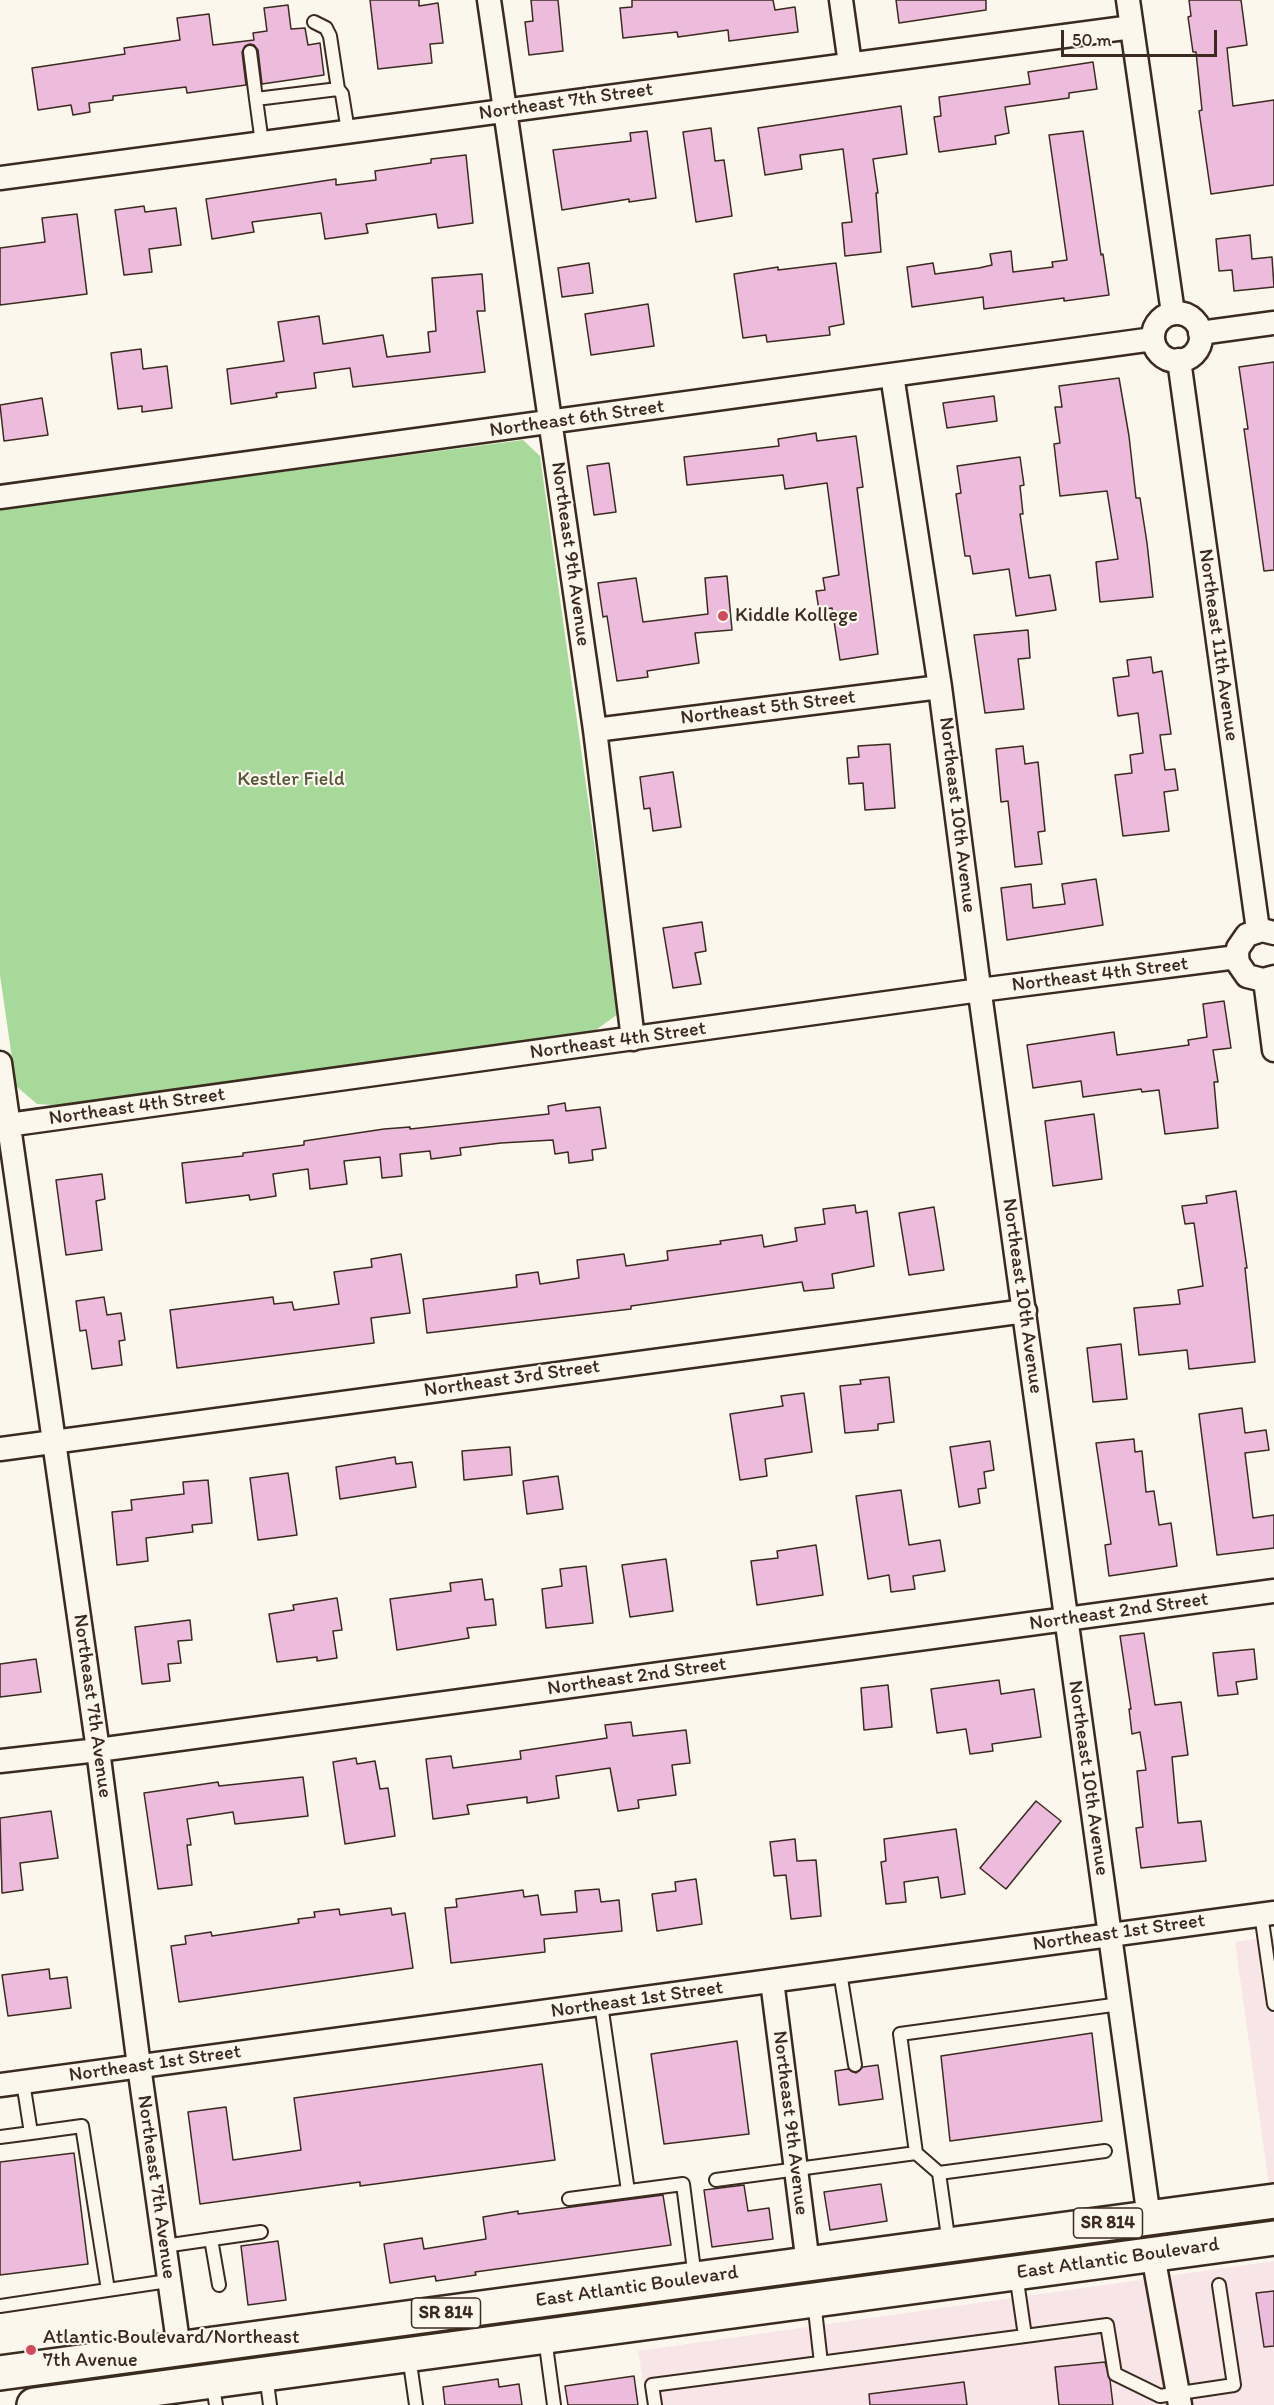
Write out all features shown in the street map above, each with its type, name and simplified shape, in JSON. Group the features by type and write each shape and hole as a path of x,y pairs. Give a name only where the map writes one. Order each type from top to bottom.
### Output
{"main road":[{"name":"East Atlantic Boulevard","path":"0,2373 1274,2201"},
{"name":"East Atlantic Boulevard","path":"34,2405 71,2400 268,2390 409,2355 1274,2238"},
{"path":"814,2300 838,2277 892,2253"},
{"path":"755,2308 783,2292 808,2264"},
{"path":"71,2400 156,2374 172,2364 179,2349"}],"street":[{"name":"Northeast 9th Avenue","path":"489,0 595,730 633,1039"},
{"path":"841,0 850,64"},
{"path":"1128,0 1173,313"},
{"name":"Northeast 7th Street","path":"0,178 1132,27"},
{"path":"1173,313 1190,316 1196,322 1200,333 1199,346 1195,352 1188,358 1179,360 1165,357 1159,352 1153,339 1156,324 1173,313"},
{"path":"1200,333 1274,323"},
{"name":"Northeast 6th Street","path":"0,497 1153,339"},
{"name":"Northeast 11th Avenue","path":"1179,360 1266,932"},
{"name":"Northeast 10th Avenue","path":"892,375 940,687 1149,2218"},
{"name":"Northeast 5th Street","path":"595,730 940,687"},
{"path":"1266,932 1247,935 1241,940 1237,957 1247,976 1255,979 1270,978 1274,1050"},
{"name":"Northeast 4th Street","path":"5,1125 980,990 1237,957"},
{"name":"Northeast 7th Avenue","path":"0,1063 5,1125 54,1441 98,1750 179,2349"},
{"name":"Northeast 3rd Street","path":"0,1449 1025,1311"},
{"name":"Northeast 2nd Street","path":"0,1761 98,1750 1274,1591"},
{"name":"Northeast 1st Street","path":"0,2085 1267,1914"},
{"name":"Northeast 9th Avenue","path":"772,1981 808,2264"},
{"path":"1153,2255 1179,2400"}],"lane":[{"path":"314,22 326,28 330,36 338,89 342,94 348,131"},
{"path":"250,52 262,143"},
{"path":"256,99 338,89"},
{"path":"1267,1914 1274,2004"},
{"path":"840,1972 855,2065"},
{"path":"601,2004 628,2191"},
{"path":"949,2245 939,2174 916,2153 900,2034 1120,2004"},
{"path":"23,2082 31,2133"},
{"path":"0,2137 82,2126 108,2290"},
{"path":"939,2174 1106,2151"},
{"path":"716,2180 916,2153"},
{"path":"569,2199 683,2184 695,2279"},
{"path":"164,2246 261,2232"},
{"path":"211,2240 219,2285"},
{"path":"1016,2273 1025,2336"},
{"path":"0,2306 168,2281"},
{"path":"655,2405 652,2385 1107,2325 1115,2374 1160,2396 1179,2400 1191,2390 1234,2385 1219,2285"},
{"path":"814,2300 821,2363"},
{"path":"544,2336 554,2405"},
{"path":"409,2355 416,2405"}],"shaded area":[{"path":"1274,1936 1274,2221 1235,1942"},
{"path":"1274,2261 1274,2405 647,2405 638,2351"}],"green space":[{"name":"Kestler Field","path":"523,440 540,456 618,1014 593,1032 70,1106 37,1104 16,1086 0,975 0,509"}],"building":[{"path":"370,0 419,0 419,6 438,3 443,43 430,44 432,63 378,69"},
{"path":"531,0 558,0 563,51 529,55 525,22 533,21"},
{"path":"632,0 773,0 775,10 795,7 798,32 729,41 728,30 678,37 677,32 623,38 620,8 632,7"},
{"path":"896,0 986,0 986,10 899,23"},
{"path":"1189,0 1241,0 1247,45 1227,48 1233,106 1274,100 1274,185 1211,194 1199,111 1202,110 1196,52 1193,52 1188,17 1191,16"},
{"path":"288,5 291,29 305,28 308,45 320,43 324,75 262,84 258,50 250,44 245,46 242,52 246,85 187,93 186,87 113,96 113,100 89,103 90,112 73,115 71,105 38,110 32,68 125,54 124,48 180,40 177,18 209,14 213,45 254,40 253,33 267,31 264,8"},
{"path":"1093,62 1097,89 1069,93 1069,98 1005,107 1009,133 995,136 996,144 939,152 934,117 941,116 939,97 1030,84 1028,72"},
{"path":"901,106 907,154 873,159 878,193 876,193 881,252 845,256 842,223 852,222 843,149 800,155 802,169 765,175 758,128"},
{"path":"711,128 715,161 724,160 732,216 696,222 683,132"},
{"path":"647,131 656,198 629,202 629,199 562,210 553,150 631,141 630,133"},
{"path":"1083,131 1109,295 1064,301 1064,298 984,309 983,297 912,307 907,267 933,263 935,274 979,268 992,265 990,254 1011,251 1013,272 1053,267 1052,262 1067,260 1049,135"},
{"path":"466,155 473,223 438,228 436,214 366,224 368,233 325,239 321,213 252,222 254,232 212,239 206,199 336,179 336,185 376,180 375,171 431,163 431,159"},
{"path":"144,206 145,212 176,208 181,245 149,249 152,272 124,275 115,210"},
{"path":"77,214 87,294 0,305 0,248 45,242 42,218"},
{"path":"1250,235 1252,259 1272,257 1274,287 1234,291 1232,270 1219,271 1216,239"},
{"path":"589,263 593,293 562,297 558,268"},
{"path":"836,263 844,324 829,327 830,335 767,342 766,335 743,338 734,274 778,267 778,270"},
{"path":"482,274 485,311 477,311 485,372 353,387 350,368 314,373 316,388 276,393 277,397 231,404 227,369 284,361 278,322 319,316 323,344 383,335 387,357 430,352 428,332 436,331 432,278"},
{"path":"648,304 654,346 591,355 585,314"},
{"path":"141,349 143,369 167,366 172,408 142,412 142,406 118,409 111,353"},
{"path":"1274,362 1274,570 1264,571 1244,429 1248,429 1239,367"},
{"path":"1119,378 1136,498 1140,498 1147,543 1153,597 1100,602 1096,562 1118,559 1107,491 1060,496 1054,444 1060,443 1055,407 1062,407 1059,386"},
{"path":"994,396 997,421 947,428 943,403"},
{"path":"42,398 48,435 4,441 0,405"},
{"path":"816,433 817,441 856,436 863,487 857,488 878,654 840,660 832,608 819,610 816,591 825,590 823,578 839,575 827,483 785,489 783,475 687,485 684,457 779,446 778,439"},
{"path":"1020,457 1024,485 1020,486 1023,514 1020,514 1029,578 1050,575 1056,610 1016,616 1009,569 973,574 970,556 965,556 956,494 961,493 957,466"},
{"path":"609,463 616,512 594,515 587,466"},
{"path":"727,576 732,630 695,633 699,663 647,671 648,677 617,681 607,616 603,617 598,583 636,578 643,622 708,614 705,578"},
{"path":"1028,630 1030,658 1018,659 1024,709 985,713 974,635"},
{"path":"1151,657 1153,673 1162,671 1171,734 1160,735 1165,770 1175,769 1178,790 1164,792 1169,831 1123,836 1115,775 1132,773 1130,755 1143,753 1138,713 1118,716 1113,678 1129,676 1127,660"},
{"path":"890,744 895,808 865,810 863,783 849,784 847,758 859,757 858,746"},
{"path":"1023,746 1025,764 1038,762 1045,831 1038,832 1042,864 1015,867 1008,801 1001,802 996,749"},
{"path":"673,772 681,827 653,831 650,808 644,809 640,777"},
{"path":"1096,879 1103,925 1007,940 1001,888 1031,884 1033,908 1065,904 1062,884"},
{"path":"702,922 706,951 695,953 701,984 673,988 663,928"},
{"path":"1224,1001 1231,1048 1213,1050 1218,1082 1214,1082 1218,1128 1165,1134 1159,1090 1142,1092 1141,1089 1083,1097 1081,1081 1033,1088 1027,1045 1114,1032 1117,1055 1189,1045 1188,1040 1207,1037 1203,1004"},
{"path":"565,1103 566,1111 600,1107 606,1148 592,1150 593,1160 569,1163 568,1152 555,1154 553,1140 501,1143 460,1148 461,1155 431,1159 430,1151 400,1154 402,1176 382,1178 380,1157 344,1161 347,1184 310,1189 308,1169 273,1174 276,1196 250,1200 249,1195 186,1203 182,1163 243,1156 243,1153 304,1145 304,1141 384,1129 410,1127 410,1129 549,1114 548,1106"},
{"path":"1094,1114 1102,1179 1053,1186 1045,1121"},
{"path":"102,1174 105,1199 96,1201 102,1250 66,1255 56,1180"},
{"path":"1236,1191 1247,1268 1245,1268 1255,1362 1189,1369 1187,1350 1139,1355 1134,1308 1180,1304 1178,1290 1203,1286 1194,1223 1185,1224 1182,1206 1207,1203 1206,1196"},
{"path":"855,1205 856,1213 867,1211 874,1266 832,1274 834,1288 804,1291 802,1282 631,1306 631,1309 427,1333 423,1299 517,1287 516,1275 538,1272 540,1284 579,1278 577,1260 624,1254 626,1266 668,1260 667,1251 721,1244 720,1241 762,1235 764,1247 797,1241 795,1228 825,1224 823,1209"},
{"path":"934,1207 944,1270 909,1275 899,1213"},
{"path":"401,1254 410,1313 371,1318 374,1343 177,1368 170,1310 273,1297 274,1304 292,1302 294,1310 339,1304 334,1272 372,1267 371,1259"},
{"path":"104,1297 107,1315 121,1313 125,1340 119,1341 122,1365 92,1369 86,1330 80,1331 76,1301"},
{"path":"1121,1344 1127,1399 1093,1402 1087,1348"},
{"path":"889,1377 894,1422 878,1424 878,1430 845,1433 840,1386 861,1384 860,1380"},
{"path":"804,1393 812,1452 765,1459 767,1476 740,1480 730,1414 783,1406 781,1396"},
{"path":"1242,1408 1245,1433 1266,1430 1269,1450 1245,1453 1253,1518 1274,1515 1274,1548 1217,1555 1199,1414"},
{"path":"1134,1439 1135,1452 1142,1451 1146,1492 1154,1491 1159,1525 1171,1523 1177,1566 1109,1576 1105,1545 1111,1544 1096,1443"},
{"path":"990,1441 994,1470 984,1472 986,1488 978,1489 980,1503 959,1507 950,1447"},
{"path":"510,1447 512,1475 464,1480 462,1451"},
{"path":"395,1457 396,1464 412,1462 416,1487 340,1499 336,1467"},
{"path":"288,1473 297,1535 258,1540 250,1478"},
{"path":"558,1476 563,1509 527,1514 523,1481"},
{"path":"208,1480 212,1523 192,1525 193,1532 146,1538 148,1561 117,1565 112,1512 132,1510 131,1500 184,1494 183,1482"},
{"path":"901,1490 909,1545 940,1540 945,1571 913,1576 915,1589 891,1592 889,1575 868,1579 856,1496"},
{"path":"816,1545 823,1595 757,1605 751,1561 778,1558 777,1551"},
{"path":"666,1559 673,1611 630,1617 622,1565"},
{"path":"586,1566 593,1623 546,1628 542,1589 562,1586 560,1569"},
{"path":"482,1579 485,1600 493,1599 496,1625 467,1628 469,1638 397,1650 390,1599 451,1591 450,1583"},
{"path":"337,1598 342,1630 333,1631 337,1658 317,1661 317,1657 277,1662 269,1614 294,1610 293,1605"},
{"path":"190,1620 192,1640 178,1641 181,1663 168,1664 170,1681 142,1684 135,1627"},
{"path":"1144,1633 1155,1705 1181,1702 1188,1755 1172,1757 1178,1823 1201,1821 1206,1861 1141,1868 1136,1828 1143,1827 1137,1771 1146,1770 1140,1732 1132,1734 1129,1709 1131,1709 1120,1636"},
{"path":"1254,1649 1257,1679 1236,1682 1238,1694 1218,1696 1213,1653"},
{"path":"36,1659 41,1692 0,1697 0,1664"},
{"path":"999,1680 1001,1694 1034,1689 1041,1737 992,1744 993,1751 970,1754 966,1729 937,1733 931,1689"},
{"path":"888,1685 892,1727 864,1730 861,1688"},
{"path":"631,1722 633,1736 686,1730 690,1763 672,1765 676,1795 638,1800 639,1808 618,1811 610,1768 556,1776 559,1798 527,1803 527,1797 467,1805 469,1814 433,1819 426,1759 451,1756 453,1768 521,1759 520,1751 607,1738 605,1725"},
{"path":"356,1758 357,1764 375,1761 380,1789 388,1788 395,1836 345,1844 333,1762"},
{"path":"303,1777 308,1816 235,1824 233,1812 187,1819 191,1845 187,1845 192,1885 158,1889 144,1793 218,1782 219,1786"},
{"path":"1036,1801 1061,1821 1006,1889 980,1868"},
{"path":"51,1811 58,1858 20,1863 23,1890 2,1893 0,1818"},
{"path":"956,1829 965,1894 941,1898 938,1877 904,1882 906,1902 886,1904 881,1862 886,1861 884,1839"},
{"path":"795,1839 797,1861 816,1860 821,1916 791,1919 786,1875 774,1876 770,1842"},
{"path":"696,1879 702,1924 657,1931 652,1894 676,1891 675,1882"},
{"path":"599,1889 601,1902 619,1900 622,1931 544,1939 545,1952 451,1963 445,1908 457,1907 456,1899 523,1890 524,1897 538,1895 541,1915 577,1912 575,1891"},
{"path":"391,1908 392,1915 405,1913 413,1968 179,2002 171,1946 186,1944 185,1936 211,1932 212,1936 299,1923 298,1919 315,1917 314,1912 339,1909 340,1915"},
{"path":"49,1969 50,1979 67,1977 71,2008 8,2016 2,1975"},
{"path":"1092,2033 1102,2121 950,2141 941,2056"},
{"path":"737,2041 749,2134 664,2144 651,2054"},
{"path":"542,2064 555,2160 360,2186 360,2182 200,2204 188,2112 226,2107 233,2160 301,2150 294,2098"},
{"path":"878,2065 883,2099 839,2105 835,2071 848,2069 856,2073 863,2067"},
{"path":"74,2153 88,2264 0,2275 0,2162"},
{"path":"881,2184 887,2221 830,2230 824,2192"},
{"path":"744,2185 748,2211 769,2208 773,2239 712,2247 704,2190"},
{"path":"663,2195 671,2245 475,2272 476,2275 436,2281 435,2276 390,2283 384,2244 422,2238 424,2249 486,2239 483,2217"},
{"path":"278,2241 286,2300 248,2305 241,2246"},
{"path":"1274,2291 1274,2346 1264,2347 1256,2293"},
{"path":"1105,2362 1113,2405 1059,2405 1055,2367"},
{"path":"634,2376 638,2405 568,2405 565,2386"},
{"path":"498,2379 499,2387 519,2384 522,2405 445,2405 443,2387"},
{"path":"964,2382 967,2405 870,2405 869,2394"}],"place":[{"name":"Kiddle Kollege","path":"723,616"},
{"name":"Atlantic Boulevard/Northeast 7th Avenue","path":"31,2350"}]}
